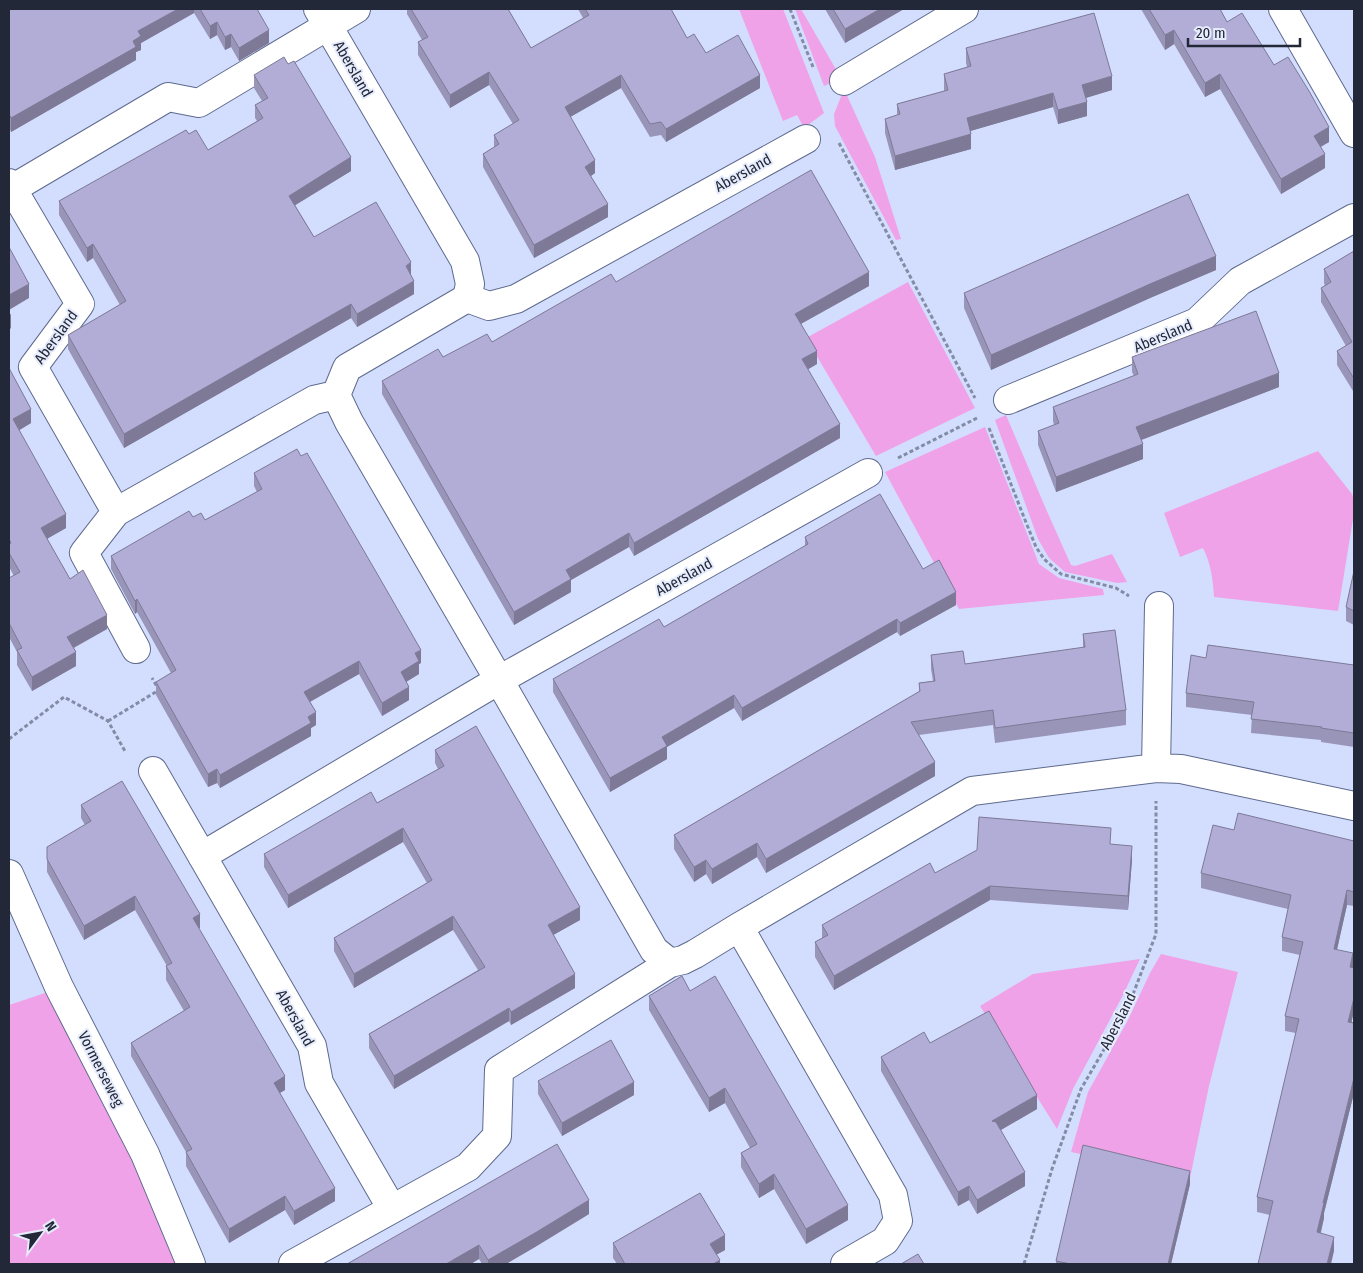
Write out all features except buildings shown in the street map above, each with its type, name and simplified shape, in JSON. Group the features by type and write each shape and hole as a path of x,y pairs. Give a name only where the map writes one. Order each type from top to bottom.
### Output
{"street":[{"name":"Abersland","path":"116,512 33,367 80,304 11,186 168,98 199,103 323,17 356,9"},
{"path":"844,81 964,9"},
{"path":"1283,9 1354,133"},
{"name":"Abersland","path":"323,17 465,261 470,284 467,298 489,306 516,299 806,139"},
{"name":"Abersland","path":"1008,400 1197,322 1240,281 1354,218"},
{"path":"467,298 347,368 336,396 349,422 654,950 670,963"},
{"path":"136,649 84,553 116,512 314,400 336,396"},
{"name":"Abersland","path":"202,856 499,680 868,473"},
{"path":"1156,768 1159,615"},
{"path":"293,1264 468,1167 497,1136 499,1070 670,963 683,960 695,954 972,791 1156,768 1182,769 1354,806"},
{"name":"Abersland","path":"153,770 312,1046 319,1083 392,1209"},
{"name":"Vormerseweg","path":"9,874 59,987 145,1154 191,1264"},
{"path":"739,927 893,1195 898,1222 885,1241 845,1264"}],"path":[{"path":"790,9 816,73"},
{"path":"839,143 984,415 1036,547 1044,559 1061,574 1116,588 1159,615"},
{"path":"868,473 984,415 1008,400"},
{"path":"108,721 159,690 136,649"},
{"path":"9,739 64,697 108,721 133,767 153,770"},
{"name":"Abersland","path":"1024,1264 1052,1168 1081,1089 1127,1010 1156,934 1156,768"}],"shaded area":[{"path":"739,9 783,9 824,113 804,128 797,115 783,121"},
{"path":"795,9 801,9 841,78 824,86"},
{"path":"844,89 875,157 901,239 896,240 835,126 834,114"},
{"path":"908,282 975,408 876,456 806,338"},
{"path":"1006,415 1071,565 1075,566 1112,554 1127,582 1117,583 1065,572 1049,558 1038,539 995,420"},
{"path":"985,427 1039,564 1059,578 1103,589 1104,595 959,609 885,472"},
{"path":"1318,451 1352,494 1354,501 1354,513 1338,611 1214,597 1211,572 1203,548 1180,557 1164,513"},
{"path":"1161,954 1238,972 1209,1086 1190,1178 1071,1152 1088,1092 1128,1020"},
{"path":"1140,959 1073,1089 1057,1129 980,1006 1033,974"},
{"path":"54,990 183,1264 9,1264 9,1005"}]}
